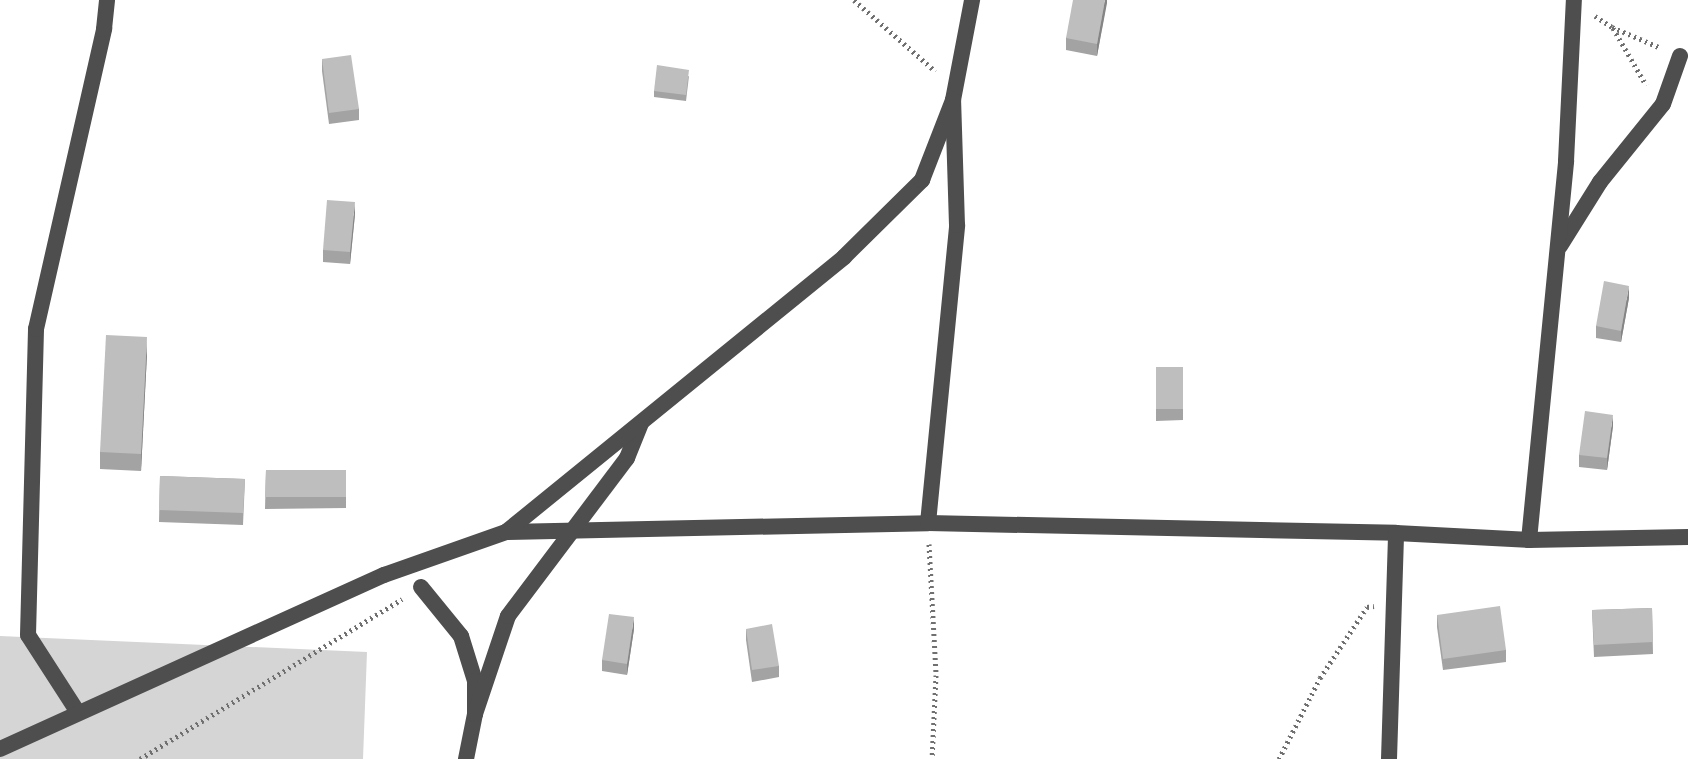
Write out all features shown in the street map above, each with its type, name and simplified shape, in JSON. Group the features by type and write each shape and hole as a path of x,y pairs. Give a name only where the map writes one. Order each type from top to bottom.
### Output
{"street":[{"path":"77,711 28,635 36,329 104,29 107,0"},
{"path":"506,532 844,257 922,180 951,104 972,0"},
{"path":"1529,540 1566,161 1574,1"},
{"path":"1557,250 1600,182 1663,104 1680,56"},
{"path":"928,523 957,225 951,104"},
{"path":"466,759 475,714 508,616 567,532 627,458 641,421"},
{"path":"0,749 77,711 384,575 506,532 928,523 1396,533 1529,540 1688,537"},
{"path":"1389,759 1396,533"},
{"path":"421,587 461,636 475,681 475,714"}],"path":[{"path":"854,0 934,69 951,104"},
{"path":"1574,1 1612,27 1680,56"},
{"path":"1612,27 1653,97 1663,104"},
{"path":"928,523 936,675 932,759"},
{"path":"140,759 421,587"},
{"path":"1279,759 1320,678 1367,607 1394,603"}],"shaded area":[{"path":"0,636 367,652 363,759 0,759"}],"building":[{"path":"1073,0 1105,0 1097,44 1066,38"},
{"path":"351,55 359,109 329,113 322,59"},
{"path":"657,65 689,70 686,95 654,91"},
{"path":"327,200 355,202 350,252 323,250"},
{"path":"1604,281 1629,286 1621,331 1596,326"},
{"path":"106,335 147,337 141,454 100,452"},
{"path":"1156,367 1183,367 1183,409 1156,409"},
{"path":"1585,411 1613,415 1607,458 1579,455"},
{"path":"266,470 346,470 346,497 265,497"},
{"path":"160,476 245,479 243,513 159,510"},
{"path":"1500,606 1506,650 1443,659 1437,615"},
{"path":"1652,608 1653,642 1594,645 1592,610"},
{"path":"609,614 634,617 627,664 602,660"},
{"path":"772,624 779,666 752,670 746,629"}]}
